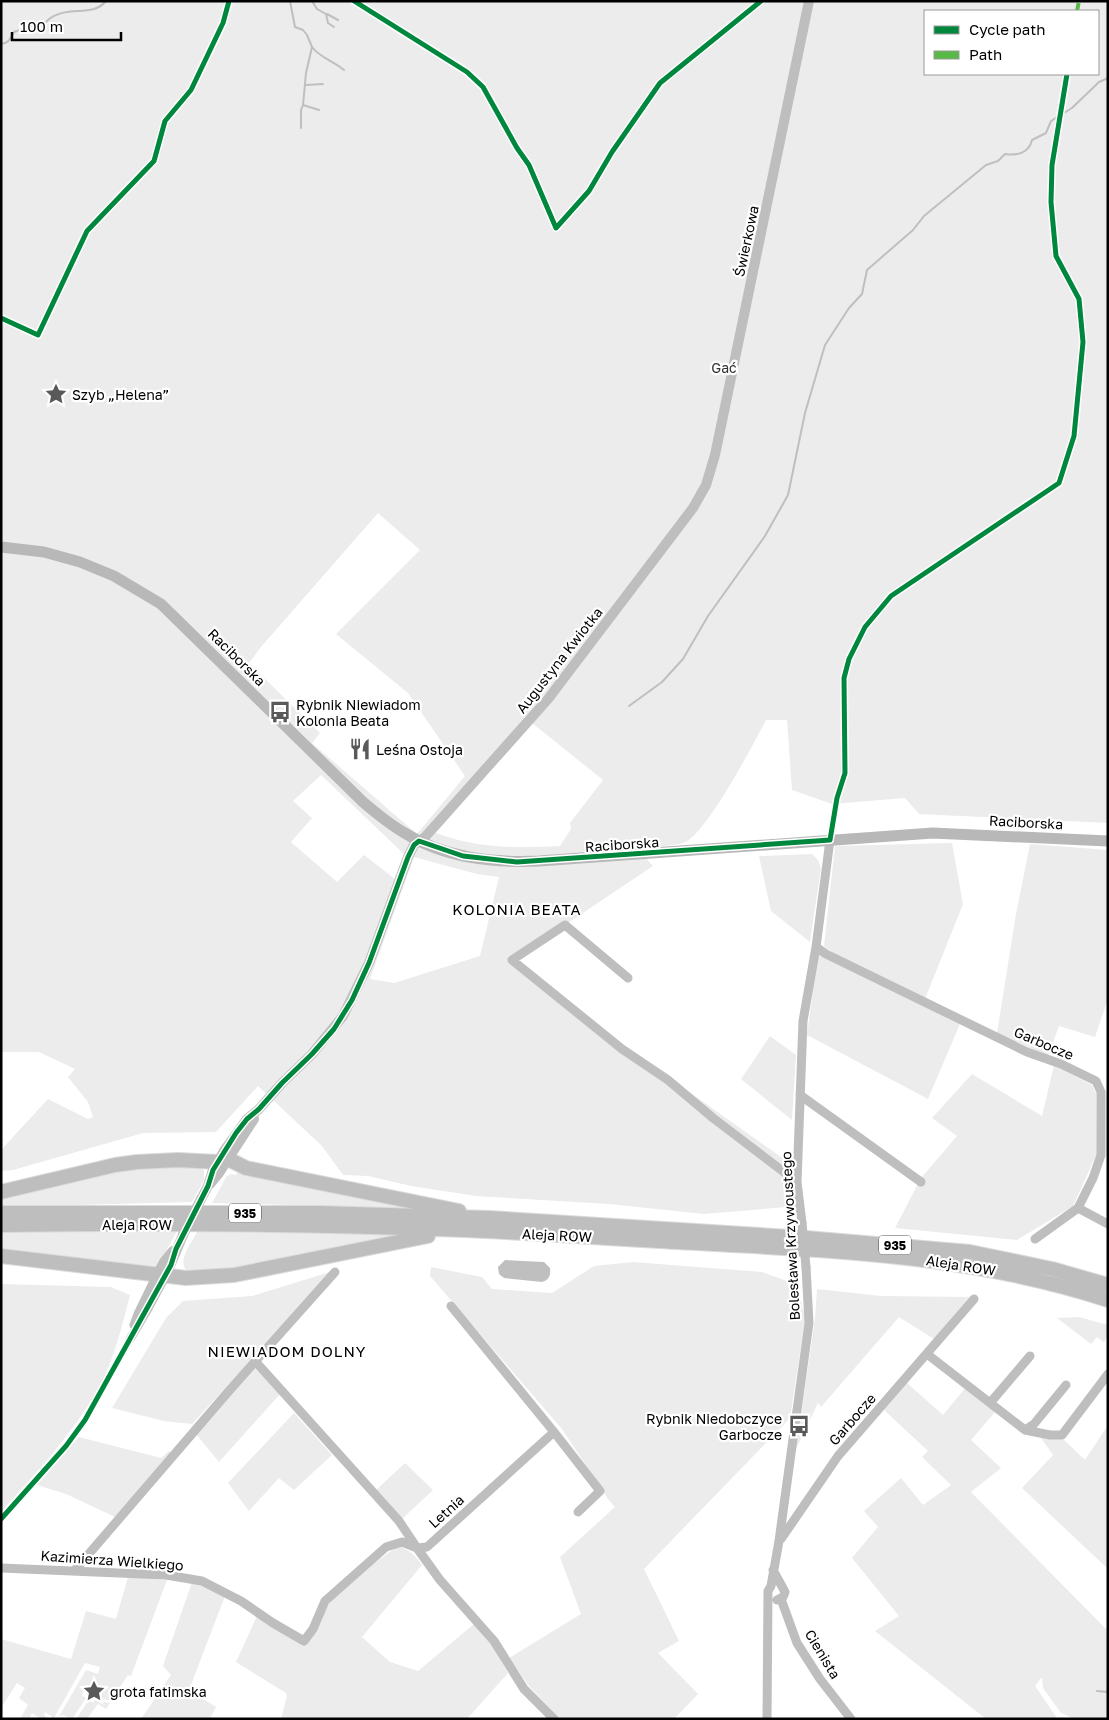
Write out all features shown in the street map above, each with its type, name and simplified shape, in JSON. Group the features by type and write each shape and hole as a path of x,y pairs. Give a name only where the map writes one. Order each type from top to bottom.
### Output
{"main road":[{"name":"Raciborska","path":"1,547 44,552 80,562 114,576 161,604 354,794 389,823 419,841 463,856 517,862 933,833 1108,841"},
{"path":"1,1192 130,1163 223,1160 246,1168 489,1218"},
{"name":"Aleja ROW","path":"1,1213 320,1213 489,1218 806,1238 970,1252 1052,1268 1108,1285"},
{"name":"Aleja ROW","path":"1,1225 213,1224 466,1230 788,1249 915,1258 973,1266 1025,1276 1108,1300"},
{"path":"1,1256 194,1278 234,1275 412,1238 466,1230"}],"street":[{"name":"Świerkowa","path":"706,485 717,446 810,1"},
{"name":"Augustyna Kwiotka","path":"161,1275 164,1262 176,1249 208,1186 219,1173 223,1160 252,1124 259,1109 334,1029 347,1008 369,963 414,845 425,837 548,699 693,508 706,485"},
{"name":"Bolesława Krzywoustego","path":"771,1586 779,1541 809,1322 798,1182 803,1021 816,947 830,840"},
{"path":"628,978 565,925 512,960 622,1049 668,1080 714,1118 798,1182"},
{"name":"Garbocze","path":"816,947 826,954 1027,1052 1061,1064 1096,1081 1101,1092 1101,1155 1093,1178 1078,1208 1035,1239"},
{"path":"800,1096 921,1182"},
{"path":"1078,1208 1108,1224"},
{"path":"75,1570 255,1361 335,1272"},
{"path":"161,1275 146,1312 130,1338 138,1314 161,1275"},
{"name":"Garbocze","path":"779,1541 838,1456 974,1299"},
{"path":"450,1306 600,1491 578,1512"},
{"path":"927,1354 1025,1430 1050,1435 1062,1435 1108,1374"},
{"path":"990,1403 1030,1356"},
{"path":"255,1361 399,1521 440,1580 494,1641 524,1689 554,1719"},
{"path":"1025,1430 1034,1424 1066,1385"},
{"name":"Letnia","path":"417,1548 427,1547 554,1432"},
{"name":"Kazimierza Wielkiego","path":"1,1568 166,1575 202,1581 241,1602 304,1641 313,1629 325,1601 386,1547 402,1542 417,1548"},
{"path":"767,1719 769,1622 776,1598 785,1592 773,1570"},
{"path":"776,1598 768,1591 771,1586 781,1585"},
{"name":"Cienista","path":"776,1598 797,1644 820,1679 851,1719"}],"green space":[{"name":"Gać","path":"1,1 1108,1 1108,823 919,814 905,798 832,804 792,790 787,720 766,720 716,808 692,837 678,844 637,848 653,866 565,925 508,960 627,1057 678,1084 788,1162 787,1207 704,1214 609,1204 476,1196 411,1186 368,1176 343,1175 322,1146 258,1086 216,1132 143,1133 13,1170 1,1171 1,1150 48,1099 88,1119 93,1117 88,1102 68,1077 75,1069 39,1052 1,1052","holes":["378,513 420,550 336,634 408,693 465,776 417,834 312,743 320,733 249,663","532,723 603,780 570,823 571,829 560,846 482,845 436,833","321,775 405,855 395,879 364,855 337,882 291,842 312,818 293,801","414,857 477,874 499,877 480,956 394,983 370,979"]},
{"path":"952,843 963,904 925,999 835,954 824,946 835,846"},
{"path":"1030,844 1108,850 1108,999 1095,1037 1059,1026 1048,1056 997,1033 1016,914"},
{"path":"812,854 818,860 821,868 810,942 771,911 759,856"},
{"path":"818,953 960,1024 928,1099 807,1035"},
{"path":"770,1036 796,1055 792,1120 741,1079"},
{"path":"1054,1065 1092,1085 1096,1094 1097,1153 1073,1206 1017,1240 895,1228 921,1178 957,1136 932,1118 972,1074 1042,1116"},
{"path":"143,1165 199,1166 204,1171 204,1180 192,1202 1,1207 1,1196"},
{"path":"239,1170 437,1209 212,1203 226,1177 231,1174 236,1175"},
{"path":"177,1231 156,1270 1,1252 1,1232"},
{"path":"197,1232 415,1234 234,1270 189,1273 185,1269 184,1259"},
{"path":"633,1262 762,1272 798,1285 805,1320 790,1418 644,1569 679,1641 658,1653 698,1694 674,1719 560,1719 529,1686 509,1658 581,1614 560,1557 615,1507 562,1429 430,1276 431,1267 482,1277 492,1289 552,1293 594,1266"},
{"path":"333,1271 192,1424 164,1421 112,1408 166,1318 183,1301 252,1296"},
{"path":"1,1284 111,1287 130,1295 113,1355 104,1378 88,1406 65,1438 1,1512"},
{"path":"817,1289 881,1296 969,1297 934,1339 899,1317 821,1407 818,1403 796,1449 815,1319"},
{"path":"1079,1317 1108,1325 1108,1336 1104,1342 1097,1337 1091,1344 1057,1318"},
{"path":"254,1366 281,1393 219,1462 196,1434"},
{"path":"907,1383 943,1415 966,1387 996,1411 971,1440 1001,1468 971,1492 1108,1631 1108,1719 1074,1719 1061,1713 1043,1688 1042,1677 1035,1686 1059,1719 986,1719 875,1631 899,1616 852,1558 878,1527 864,1511 901,1478 923,1505 951,1485 922,1457 928,1451 884,1410"},
{"path":"294,1413 332,1455 294,1490 279,1478 249,1511 228,1483"},
{"path":"1108,1425 1108,1569 1022,1488 1053,1455 1041,1438 1063,1439 1085,1460"},
{"path":"79,1437 161,1458 169,1451 171,1453 115,1517 66,1494 37,1485"},
{"path":"405,1463 433,1490 402,1519 375,1491"},
{"path":"398,1546 412,1553 422,1565 362,1637 390,1662 418,1671 474,1624 493,1647 508,1673 467,1719 281,1719 287,1696 286,1693 236,1662 257,1616 306,1646 330,1602 366,1569"},
{"path":"128,1577 167,1580 131,1676 128,1675 111,1700 96,1699 84,1691 82,1695 86,1698 72,1719 63,1715 59,1716 86,1670 98,1674 100,1667 85,1663 54,1718 45,1712 44,1715 48,1719 41,1719 32,1713 29,1719 20,1719 28,1705 19,1698 25,1688 17,1683 1,1708 1,1639 71,1659 86,1611 116,1619"},
{"path":"192,1582 200,1583 225,1596 189,1690 216,1707 210,1719 141,1719 171,1675 163,1666"},
{"path":"89,1700 93,1703 95,1700 110,1703 106,1709 98,1704 87,1719 76,1719"}],"shaded area":[{"path":"505,1260 544,1262 550,1268 550,1275 548,1279 542,1282 504,1278 499,1274 498,1267"}],"waterway":[{"path":"1,44 8,41 14,32 34,25 42,26 50,18 61,13 95,9 106,1"},
{"path":"290,1 295,27 303,30 312,47 306,73 301,110 301,128"},
{"path":"312,1 317,9 326,14 328,23 334,27"},
{"path":"327,14 338,20"},
{"path":"312,47 319,54 344,70"},
{"path":"629,706 662,682 683,659 708,616 765,536 788,495 805,413 825,345 849,308 862,294 867,270 913,230 924,216 986,165 998,161 1005,154 1018,154 1025,151 1032,140 1046,133 1051,121 1072,108 1099,82 1108,78"},
{"path":"306,85 323,84"},
{"path":"303,105 319,110"},
{"path":"1097,1691 1108,1692"}],"marked path":[{"path":"1077,10 1079,1"}],"cycle path":[{"path":"1,318 38,335 87,231 154,161 165,121 191,90 223,23 229,1"},
{"path":"354,1 467,72 483,87 517,148 529,165 556,228 589,191 612,152 660,83 761,1"},
{"path":"1,1519 66,1446 85,1420 171,1265 176,1249 208,1186 213,1170 236,1133 247,1119 259,1109 334,1029 352,1000 369,963 414,845 419,841 463,856 517,862 830,840 837,798 845,773 844,678 849,659 865,627 891,596 1059,483 1074,436 1083,342 1079,299 1056,256 1051,202 1052,165 1067,75"}],"place":[{"name":"Szyb „Helena”","path":"56,394"},
{"name":"Rybnik Niewiadom Kolonia Beata","path":"280,712"},
{"name":"Leśna Ostoja","path":"360,749"},
{"name":"Rybnik Niedobczyce Garbocze","path":"799,1426"},
{"name":"grota fatimska","path":"94,1691"}],"district":[{"name":"KOLONIA BEATA","path":"517,909"},
{"name":"NIEWIADOM DOLNY","path":"287,1351"}]}
